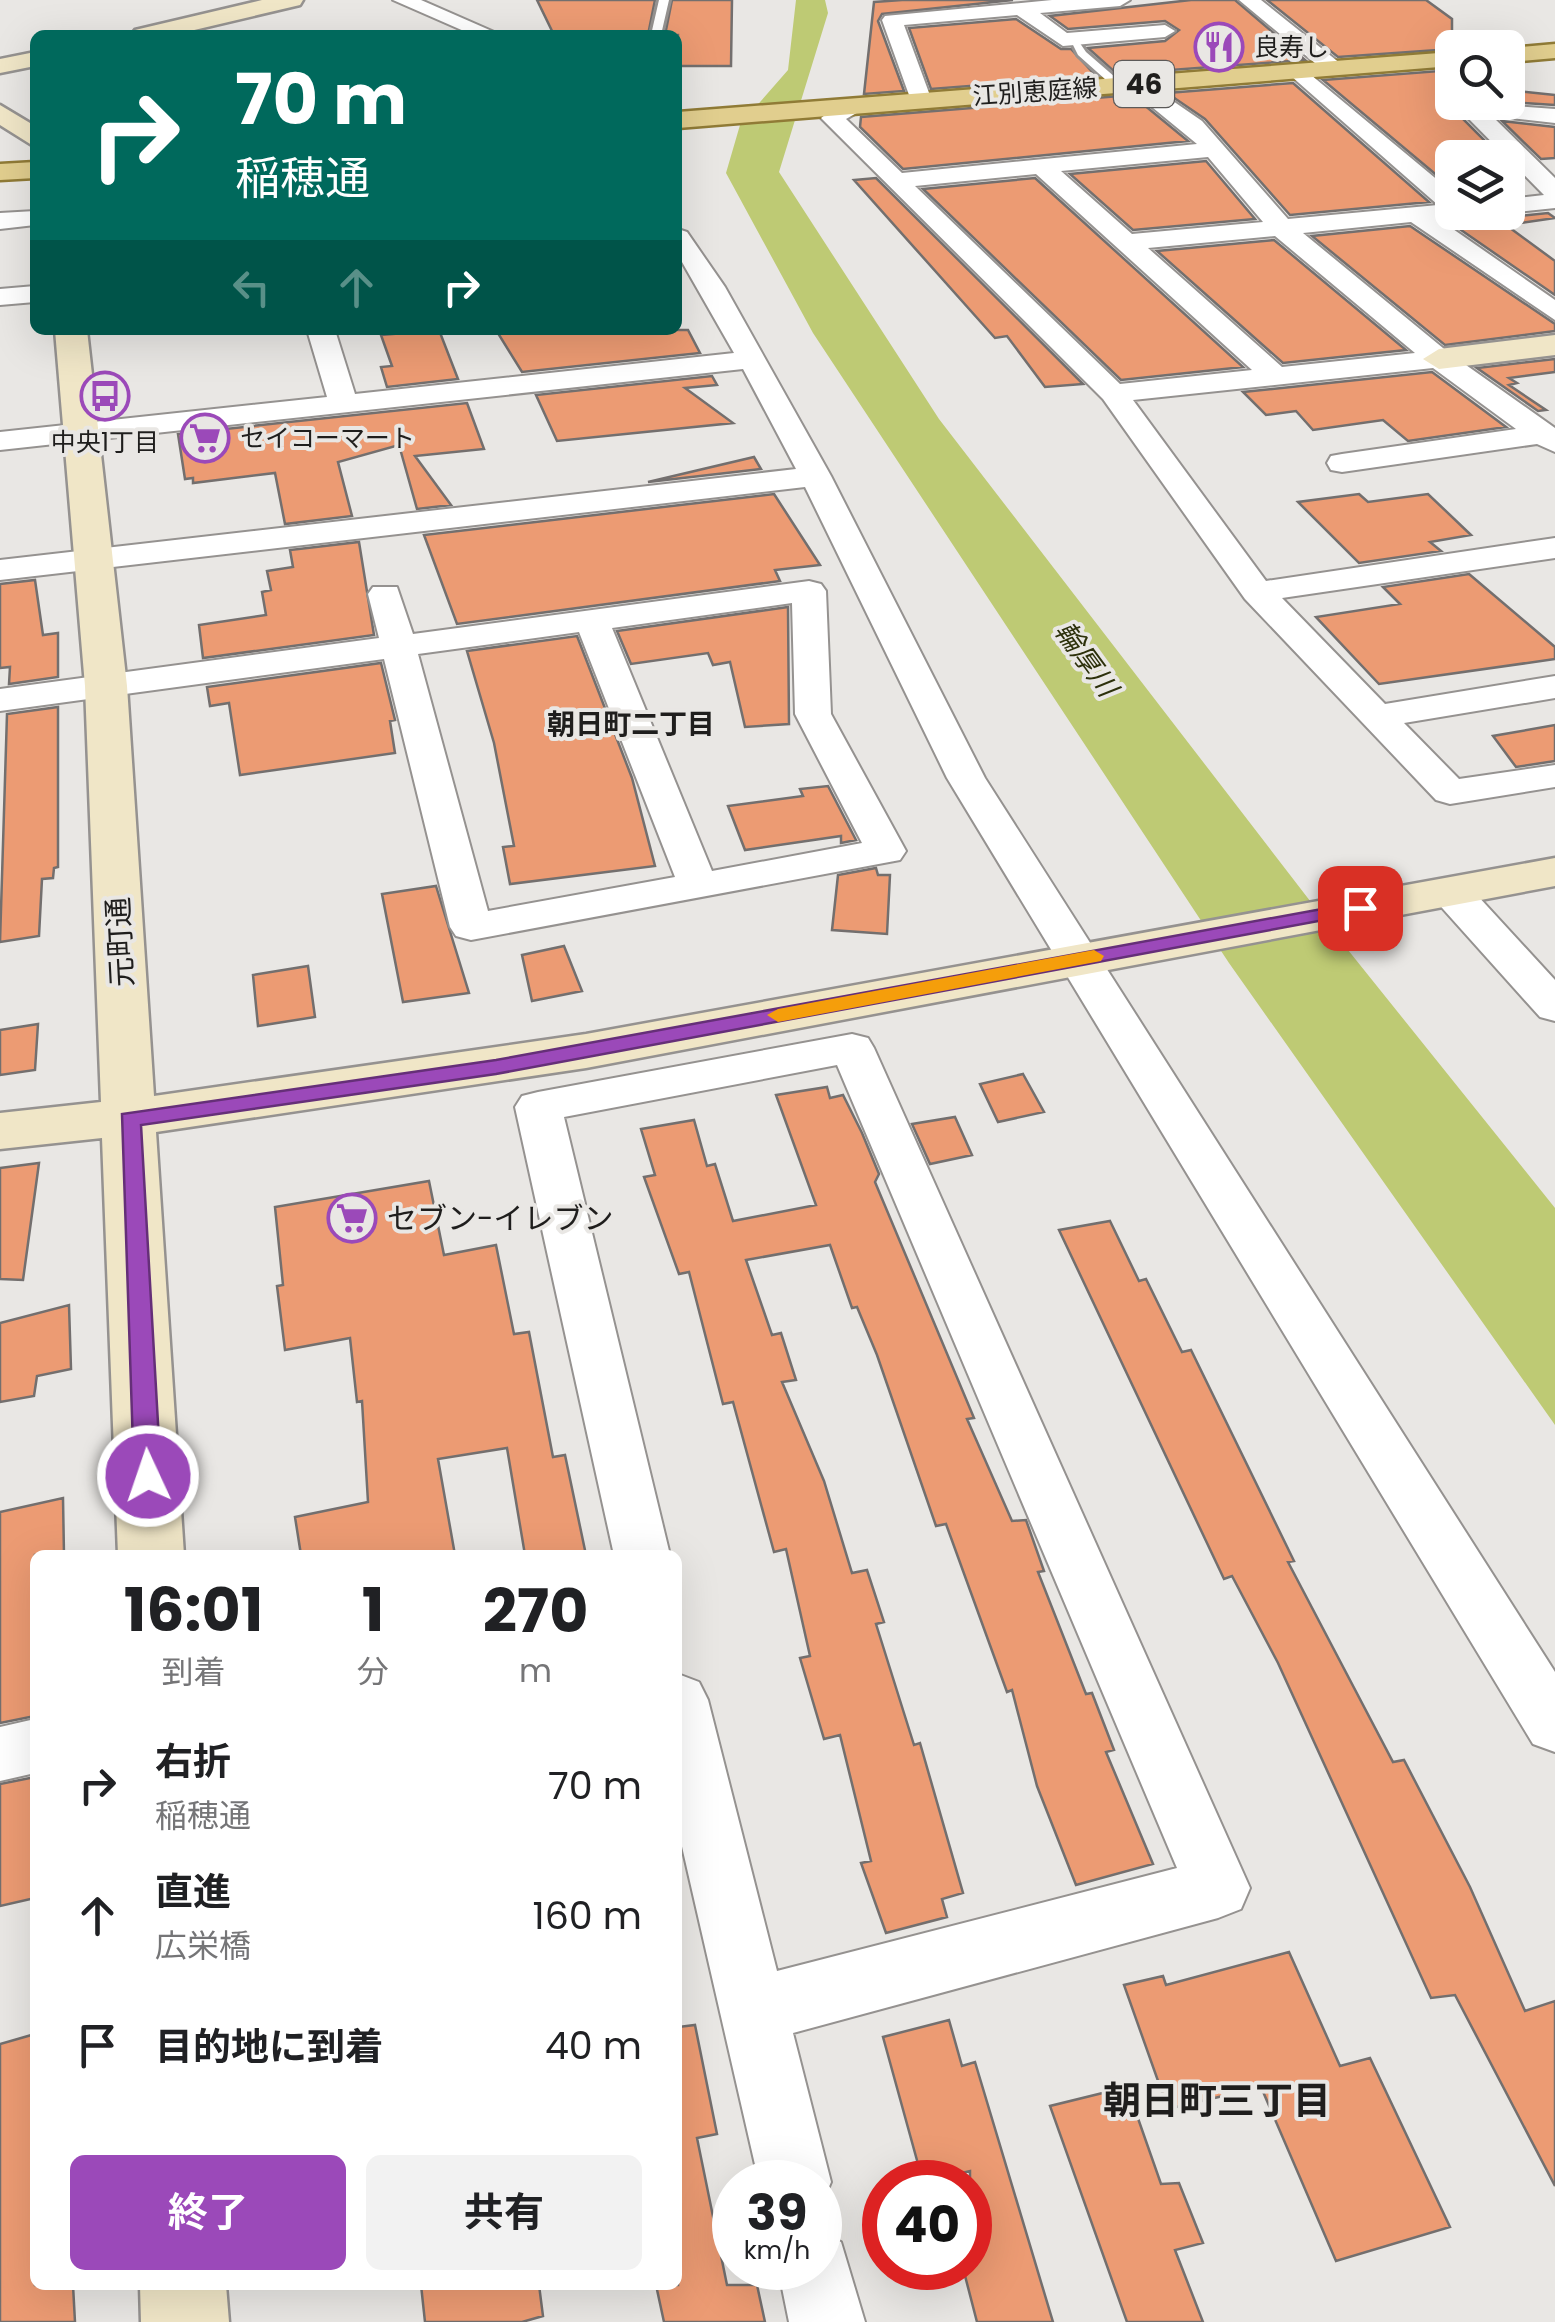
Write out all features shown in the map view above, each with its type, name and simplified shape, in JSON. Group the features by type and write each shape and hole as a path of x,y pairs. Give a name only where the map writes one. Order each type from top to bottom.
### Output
{"main road":[{"path":"1525,53 1555,51"},
{"name":"江別恵庭線","path":"682,120 1435,60"},
{"path":"0,172 30,170"}],"street":[{"path":"164,30 292,0"},
{"path":"404,0 479,30"},
{"path":"921,101 892,20 992,5 1022,8 1123,0 1165,32 1063,40 1022,8"},
{"path":"1249,0 1335,68"},
{"path":"0,66 30,60"},
{"path":"1299,71 1435,193"},
{"path":"1128,85 1194,126 1283,229 1439,359 1550,438"},
{"path":"1555,116 1470,106 1555,192"},
{"path":"844,107 832,118 900,180 1114,394 1257,592 1450,792 1555,776"},
{"path":"0,113 30,135"},
{"path":"0,144 30,166"},
{"path":"900,180 1213,149"},
{"path":"1041,166 1274,375"},
{"path":"1525,204 1555,200"},
{"path":"1130,242 1435,211"},
{"path":"1417,215 1555,312"},
{"path":"0,221 30,218"},
{"path":"682,243 712,286 815,476 966,778 1555,1726"},
{"path":"0,297 30,294"},
{"name":"元町通","path":"72,335 106,686 151,1550"},
{"path":"323,335 343,402"},
{"path":"1114,394 1555,344"},
{"path":"0,442 750,360"},
{"path":"1342,462 1550,438"},
{"path":"0,570 815,476"},
{"path":"1257,592 1555,548"},
{"path":"0,700 398,648 809,591 813,714 886,851 471,928 398,648 386,594"},
{"path":"591,620 698,886"},
{"path":"1378,716 1555,687"},
{"path":"0,1131 130,1119 496,1067 1555,872"},
{"path":"1442,892 1553,1004"},
{"path":"641,1550 538,1107 852,1048 1218,1888 755,2010"},
{"path":"682,1716 790,2160"},
{"path":"0,1754 30,1747"},
{"path":"183,2290 185,2322"},
{"path":"819,2290 827,2322"}],"lane":[{"path":"657,30 664,0"},
{"path":"1075,39 1082,53 1128,85"}],"water":[{"name":"輪厚川","path":"796,0 825,0 828,13 779,172 939,419 1344,945 1555,1208 1555,1425 1229,963 813,333 726,173 740,125 788,70"}],"building":[{"path":"537,0 655,0 649,30 552,30"},
{"path":"672,0 732,0 731,66 682,66 682,30 666,30"},
{"path":"1013,0 882,14 878,21 904,91 864,94 874,2"},
{"path":"1191,0 1235,0 1305,60 1117,74 1088,48 1165,41 1179,30 1165,21 1068,29 1050,16"},
{"path":"1267,0 1426,0 1452,19 1452,30 1435,30 1435,50 1338,57"},
{"path":"1016,19 1061,49 1071,49 1096,76 931,89 909,28"},
{"path":"1435,71 1435,120 1464,120 1484,140 1435,140 1435,174 1323,80"},
{"path":"1293,83 1429,202 1290,215 1205,119 1167,93"},
{"path":"1525,92 1555,95 1555,105 1525,103"},
{"path":"1132,95 1188,141 903,169 860,127 861,117"},
{"path":"1502,121 1555,127 1555,158 1541,159"},
{"path":"1206,161 1255,219 1133,230 1070,174"},
{"path":"876,178 1083,384 1045,387 1007,336 995,338 854,180"},
{"path":"1035,178 1243,367 1121,380 923,189"},
{"path":"1548,213 1555,218 1525,222 1525,215"},
{"path":"1410,226 1555,324 1555,331 1445,345 1312,236"},
{"path":"1461,230 1513,230 1555,261 1555,295"},
{"path":"1274,240 1406,350 1283,363 1157,251"},
{"path":"682,330 688,330 700,353 522,372 499,335 682,335"},
{"path":"381,335 441,335 458,379 387,387 381,367 392,366"},
{"path":"1555,359 1555,372 1509,378 1517,383 1509,385 1546,410 1538,411 1477,368"},
{"path":"1432,372 1506,427 1408,441 1383,420 1313,430 1296,411 1266,415 1243,392"},
{"path":"712,376 717,385 685,388 733,423 557,441 536,395"},
{"path":"467,403 484,449 415,456 451,505 417,509 399,445 338,462 352,516 285,524 275,473 193,483 193,478 185,479 178,434"},
{"path":"754,457 761,469 648,482"},
{"path":"774,494 820,565 775,570 780,581 457,624 424,535"},
{"path":"1359,494 1368,502 1428,494 1471,535 1430,542 1441,551 1359,563 1298,502"},
{"path":"359,542 374,635 203,658 199,625 266,615 262,592 271,590 267,571 293,567 290,550"},
{"path":"1469,574 1555,647 1555,659 1379,684 1316,617 1400,604 1383,587"},
{"path":"35,580 43,635 58,633 58,677 9,684 10,667 0,668 0,584"},
{"path":"788,607 789,724 745,727 730,662 713,665 708,653 631,664 617,631"},
{"path":"577,636 632,778 655,866 510,884 503,847 514,846 494,743 467,651"},
{"path":"381,663 395,720 390,721 395,753 240,775 229,703 210,706 207,687"},
{"path":"58,707 58,867 54,868 53,878 42,879 39,936 0,942 7,714"},
{"path":"1555,725 1555,761 1516,767 1493,736"},
{"path":"828,786 856,840 841,843 841,836 745,850 728,806 803,796 800,789"},
{"path":"876,868 878,875 890,875 887,934 832,930 838,875"},
{"path":"436,886 469,993 403,1002 382,894"},
{"path":"564,946 582,991 532,1001 522,955"},
{"path":"308,966 315,1017 258,1026 253,975"},
{"path":"38,1024 35,1070 0,1075 0,1030"},
{"path":"1023,1074 1044,1112 998,1122 980,1084"},
{"path":"827,1087 830,1098 843,1095 862,1133 879,1174 875,1182 974,1418 967,1419 1012,1521 1026,1520 1044,1571 1038,1572 1086,1694 1092,1693 1114,1750 1106,1752 1153,1864 1076,1885 1037,1786 1012,1690 1007,1692 946,1524 936,1526 877,1355 857,1307 852,1308 830,1245 746,1260 772,1335 781,1333 796,1380 782,1382 824,1481 852,1573 867,1570 884,1622 876,1624 914,1745 920,1743 963,1893 942,1899 947,1917 886,1933 861,1863 871,1861 840,1735 824,1739 800,1658 810,1656 786,1549 774,1552 733,1402 723,1404 689,1272 679,1274 644,1177 655,1175 641,1129 694,1120 707,1166 715,1164 733,1221 816,1205 776,1095"},
{"path":"955,1117 972,1155 930,1164 912,1124"},
{"path":"39,1163 23,1280 0,1279 0,1168"},
{"path":"429,1181 444,1255 496,1245 514,1334 529,1332 553,1457 565,1455 585,1550 524,1550 507,1448 438,1459 454,1550 300,1550 295,1517 368,1502 362,1401 357,1402 350,1338 285,1350 277,1286 283,1285 275,1207"},
{"path":"1110,1221 1139,1281 1146,1279 1182,1352 1191,1350 1294,1561 1288,1562 1393,1762 1404,1760 1470,1887 1525,2011 1555,2001 1555,2186 1455,1995 1431,1998 1278,1663 1232,1576 1224,1579 1059,1230"},
{"path":"69,1305 71,1369 37,1376 34,1396 0,1402 0,1323"},
{"path":"63,1498 64,1550 30,1550 30,1717 0,1723 0,1512"},
{"path":"30,1778 30,1899 0,1906 0,1784"},
{"path":"1289,1952 1340,2066 1370,2058 1450,2227 1336,2261 1261,2087 1168,2109 1124,1985 1163,1976 1166,1985"},
{"path":"949,2020 962,2066 975,2062 1053,2322 977,2322 969,2290 992,2290 992,2160 917,2160 883,2037"},
{"path":"695,2025 717,2134 697,2138 712,2212 712,2290 758,2290 765,2322 664,2322 657,2290 682,2290 682,2027"},
{"path":"30,2035 30,2290 73,2290 75,2322 0,2322 0,2044"},
{"path":"1127,2087 1161,2184 1179,2183 1203,2243 1175,2250 1203,2322 1127,2322 1050,2106"},
{"path":"422,2290 540,2290 543,2316 522,2322 425,2322"}],"slow traffic":[{"path":"778,1015 1094,956"}],"place":[{"name":"良寿し","path":"1219,47"},
{"name":"中央1丁目","path":"105,396"},
{"name":"セイコーマート","path":"205,438"},
{"name":"セブン-イレブン","path":"352,1218"}],"district":[{"name":"朝日町二丁目","path":"631,724"},
{"name":"朝日町三丁目","path":"1217,2100"}],"route":[{"path":"148,1476 130,1119 496,1067 1360,908"}]}
